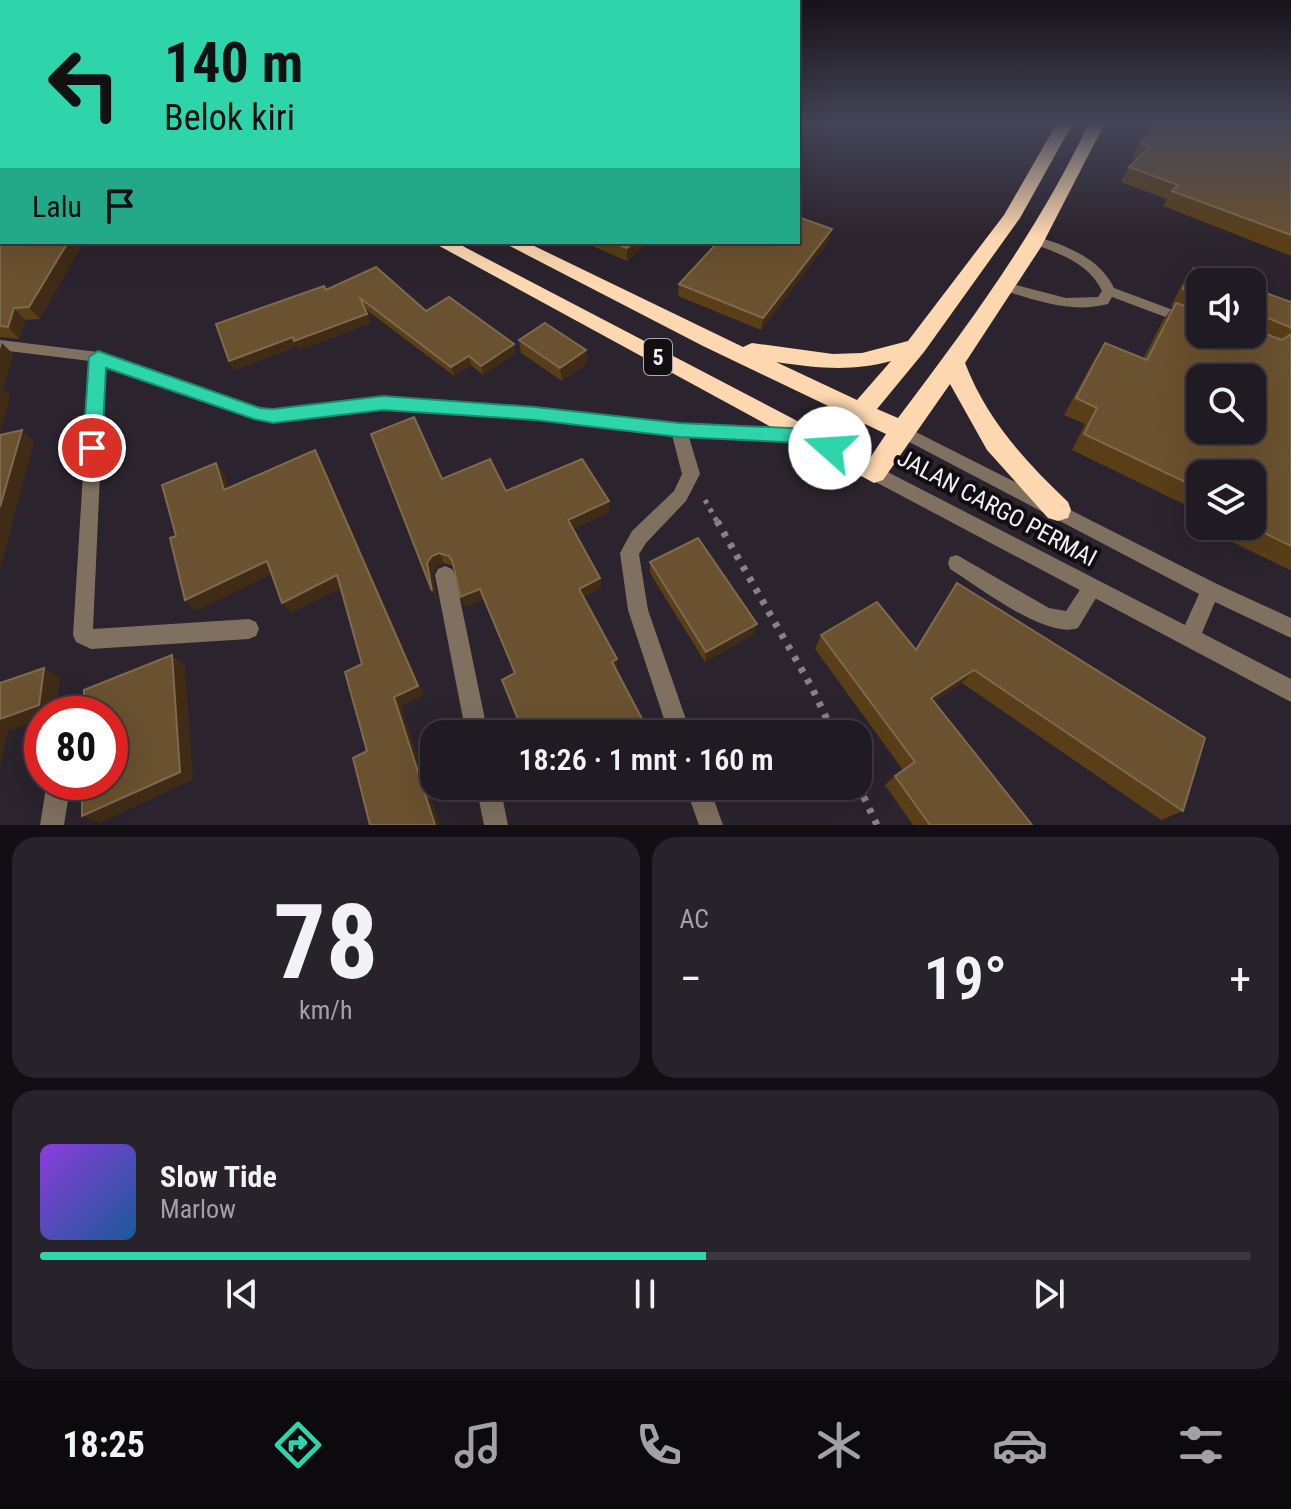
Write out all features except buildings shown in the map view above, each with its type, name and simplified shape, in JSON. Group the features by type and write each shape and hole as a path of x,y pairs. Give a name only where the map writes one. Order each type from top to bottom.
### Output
{"highway":[{"path":"819,442 861,410 916,347 1011,218 1045,162"},
{"path":"874,473 900,430 953,362 1035,240 1079,162"},
{"name":"JALAN CARGO PERMAI","path":"445,244 874,473"},
{"name":"5","path":"515,244 711,341 861,410"},
{"path":"711,341 763,354 833,362 862,361 916,347"},
{"path":"953,362 977,420 997,448 1058,510"},
{"path":"861,410 900,430"}],"street":[{"path":"1004,286 1063,303 1103,301 1109,291 1096,271 1073,255 1035,240"},
{"path":"1109,291 1186,320"},
{"path":"0,345 98,357 129,371 260,415 383,403 535,413 819,442"},
{"path":"98,357 83,635 91,639 249,629"},
{"path":"675,720 638,610 629,562 633,543 680,496 691,474 679,430"},
{"name":"JALAN CARGO PERMAI","path":"900,430 1210,590 1291,628"},
{"name":"JALAN CARGO PERMAI","path":"874,473 1291,691"},
{"path":"957,563 1046,617 1071,621 1092,588"},
{"path":"445,575 474,720"},
{"path":"1189,639 1210,590"},
{"path":"52,825 56,800"},
{"path":"491,800 496,825"},
{"path":"702,800 711,825"}],"path":[{"path":"691,474 827,720"},
{"path":"865,800 877,825"}],"route":[{"path":"92,448 98,357 129,371 260,415 383,403 535,413 679,430 809,436 830,448"}]}
